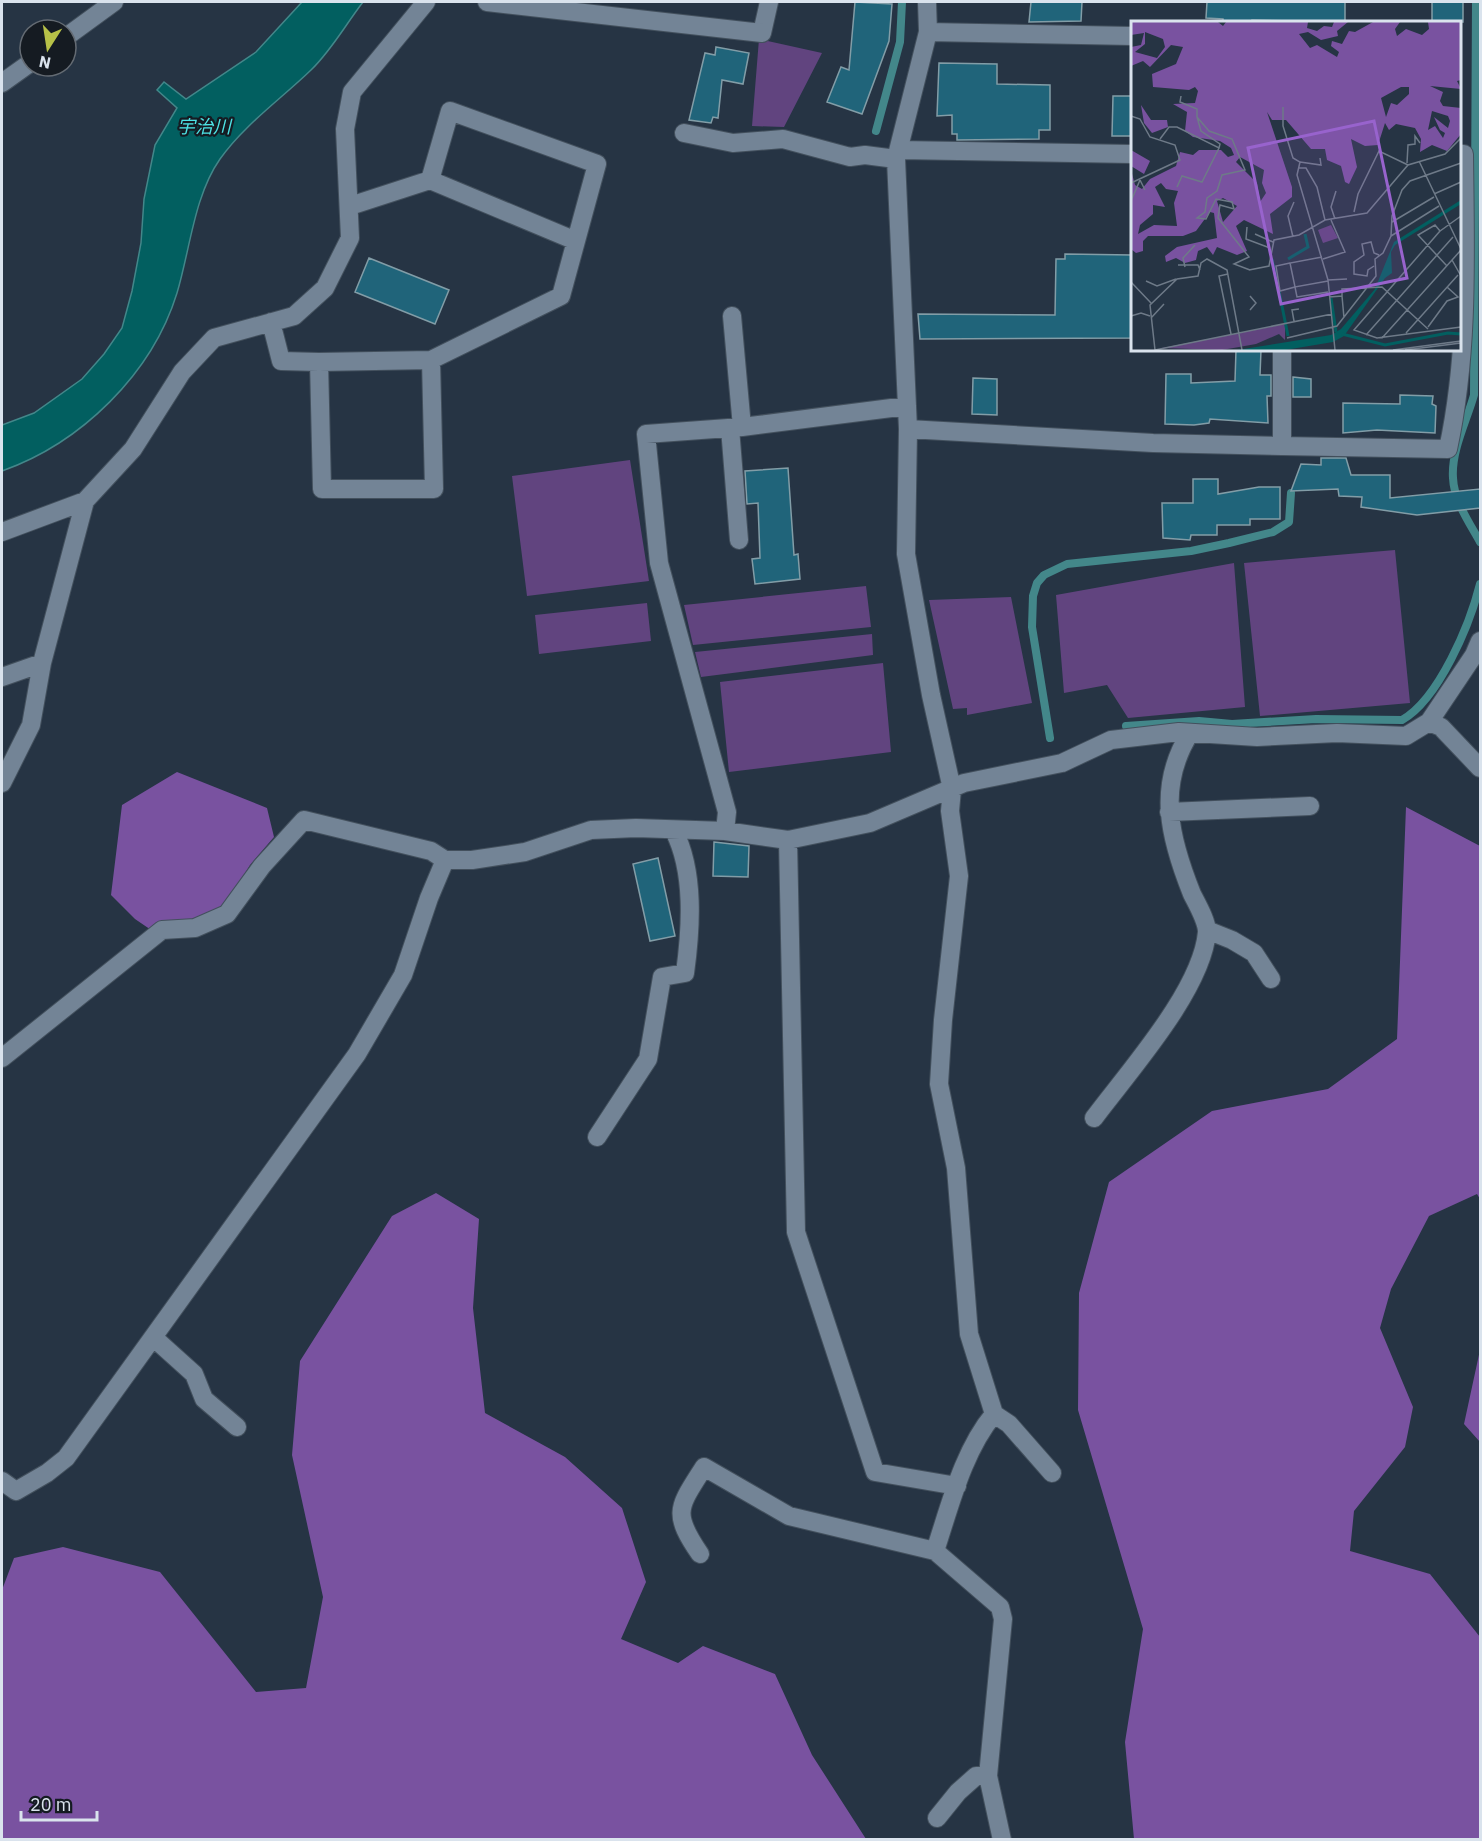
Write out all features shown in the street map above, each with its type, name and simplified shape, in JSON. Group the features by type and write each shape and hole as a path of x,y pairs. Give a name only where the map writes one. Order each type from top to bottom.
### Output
{"street":[{"path":"78,28 114,2"},
{"path":"2,532 85,501 133,449 182,372 214,338 294,316 326,288 350,238 345,129 352,92 426,2"},
{"path":"488,2 613,9 762,33 769,2"},
{"path":"927,2 928,32 898,154 908,429 906,554 931,695 952,789 950,811 959,876 943,1020 939,1084 956,1168 969,1334 994,1413 1009,1424 1052,1473"},
{"path":"928,32 1131,36"},
{"path":"2,83 18,72"},
{"path":"271,322 281,361 431,360 561,296 597,164 450,111 430,180"},
{"path":"684,133 733,143 783,139 850,157 898,154 1131,154"},
{"path":"1461,154 1464,154 1461,329"},
{"path":"350,206 430,180 576,241"},
{"path":"732,316 739,540"},
{"path":"1282,351 1282,446"},
{"path":"908,429 1153,444 1448,449 1458,400 1460,351"},
{"path":"320,362 322,489 434,489 431,360"},
{"path":"725,831 727,812 659,563 646,434 736,428 907,406"},
{"path":"2,783 31,725 42,663 85,501"},
{"path":"2,1058 162,930 195,928 227,914 262,866 304,820 431,851 446,860 472,860 525,852 591,830 636,828 725,831 788,840 870,823 964,783 1062,763 1112,740 1190,733 1257,737 1337,732 1406,736 1430,722 1478,651"},
{"path":"2,677 42,663"},
{"path":"1430,722 1441,727 1480,768"},
{"path":"1094,1118 1180,999 1197,971 1207,930 1173,839 1168,797 1182,746 1190,733"},
{"path":"1169,812 1310,806"},
{"path":"597,1137 648,1059 662,977 685,973 689,941 688,893 685,864 674,831"},
{"path":"788,840 796,1232 875,1473 957,1486"},
{"path":"2,1481 16,1491 47,1473 66,1458 154,1338 357,1053 403,975 429,898 446,860"},
{"path":"1207,930 1232,940 1254,953 1271,979"},
{"path":"154,1338 194,1374 204,1399 237,1427"},
{"path":"935,1551 957,1486 984,1425 994,1413"},
{"path":"700,1554 690,1539 680,1513 681,1505 704,1467 789,1516 935,1551 1000,1607 1003,1619 988,1776 1002,1839"},
{"path":"937,1818 958,1792 976,1776 988,1776"}],"shaded area":[{"path":"759,39 822,53 784,127 752,126"},
{"path":"630,460 649,581 527,596 512,476"},
{"path":"1395,550 1410,703 1260,716 1244,563"},
{"path":"1234,563 1245,707 1128,718 1107,685 1064,693 1056,595"},
{"path":"866,586 871,627 693,645 684,605"},
{"path":"1011,597 1032,703 967,715 967,708 953,709 929,600"},
{"path":"647,603 651,641 539,654 535,615"},
{"path":"872,634 873,655 701,677 695,652"},
{"path":"883,663 891,752 729,772 720,682"},
{"path":"177,772 267,808 274,837 250,865 219,916 157,934 135,919 111,895 122,805"},
{"path":"1406,807 1480,846 1480,1199 1477,1194 1429,1216 1391,1289 1380,1328 1413,1407 1405,1447 1354,1511 1350,1551 1430,1574 1480,1637 1480,1839 1134,1839 1125,1742 1143,1629 1078,1410 1079,1293 1109,1182 1212,1111 1328,1089 1397,1039"},
{"path":"436,1193 479,1219 473,1308 485,1413 565,1457 622,1508 646,1582 621,1639 678,1663 703,1646 775,1674 812,1755 866,1839 2,1839 2,1590 14,1558 63,1547 160,1572 256,1692 306,1688 323,1597 292,1455 300,1361 392,1216"},
{"path":"1480,1350 1480,1442 1464,1424"}],"water":[{"name":"宇治川","path":"302,2 363,2 318,63 251,124 220,159 198,206 182,276 166,323 131,378 110,402 59,443 31,459 2,471 2,425 34,413 82,379 104,354 122,328 141,243 144,199 155,145 177,108 157,90 164,82 186,99 256,52"}],"building":[{"path":"855,2 892,4 889,41 862,114 827,102 841,67 849,70"},
{"path":"1031,2 1082,2 1081,21 1029,22"},
{"path":"1207,2 1345,2 1345,21 1223,21 1223,19 1206,18"},
{"path":"1432,2 1463,2 1463,22 1432,21"},
{"path":"716,47 749,53 743,84 722,80 718,118 713,117 711,123 689,120 705,53 715,55"},
{"path":"939,63 997,64 997,84 1050,85 1050,130 1039,130 1039,139 957,140 957,134 952,134 952,115 937,116"},
{"path":"1113,96 1131,96 1131,136 1112,136"},
{"path":"1065,254 1131,255 1131,338 920,339 918,314 1055,315 1056,259 1065,259"},
{"path":"369,258 449,290 435,324 355,292"},
{"path":"1236,351 1261,351 1260,375 1271,375 1271,396 1267,396 1268,423 1210,419 1209,423 1194,425 1165,424 1166,374 1191,374 1191,383 1235,381"},
{"path":"1293,377 1311,379 1311,397 1293,397"},
{"path":"973,378 997,379 997,415 972,414"},
{"path":"1400,395 1433,396 1432,404 1436,406 1435,433 1377,430 1343,433 1343,403 1400,404"},
{"path":"1321,458 1346,458 1351,475 1390,475 1390,498 1480,489 1480,508 1417,515 1361,507 1362,497 1339,496 1338,489 1291,491 1301,464 1321,465"},
{"path":"788,468 794,555 798,554 800,579 755,584 752,559 760,558 758,503 747,504 745,471"},
{"path":"1193,479 1218,479 1218,494 1259,487 1280,487 1280,519 1250,519 1250,525 1217,525 1217,535 1191,535 1190,540 1163,538 1162,503 1193,503"},
{"path":"714,842 749,846 748,877 713,876"},
{"path":"658,858 675,936 650,941 633,864"}],"waterway":[{"path":"876,131 900,42 902,2"},
{"path":"1476,2 1474,395 1454,457 1453,478 1459,503 1480,542"},
{"path":"1050,738 1032,627 1033,596 1037,583 1044,575 1067,564 1191,551 1273,532 1289,522 1291,493"},
{"path":"1126,726 1199,721 1232,724 1316,719 1402,720 1416,710 1428,696 1451,659 1469,619 1480,584"}]}
